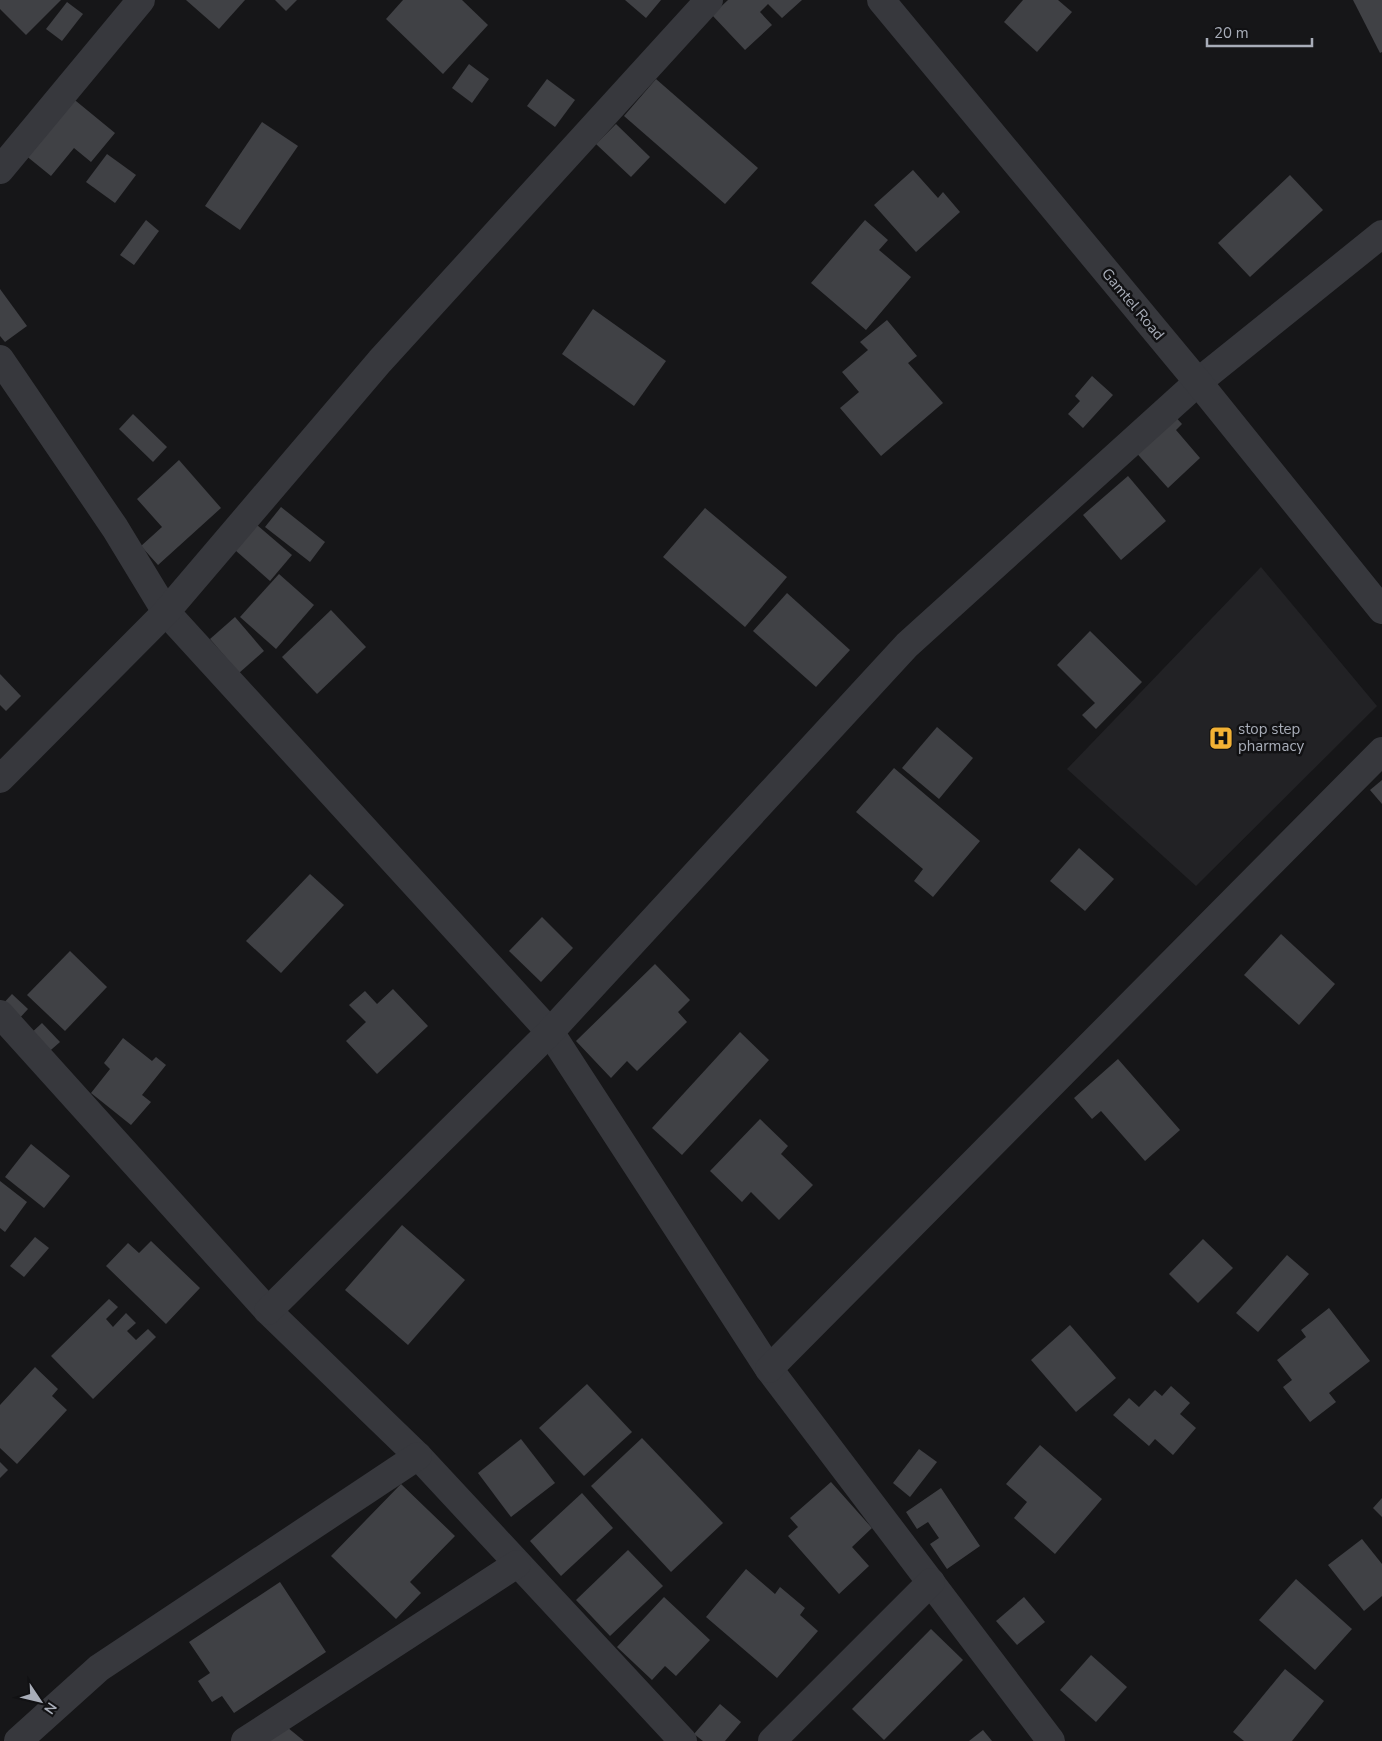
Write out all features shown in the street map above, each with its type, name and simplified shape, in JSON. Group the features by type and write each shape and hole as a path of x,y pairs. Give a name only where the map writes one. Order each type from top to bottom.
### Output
{"street":[{"path":"0,170 141,0"},
{"path":"0,779 166,612 380,361 709,0"},
{"name":"Gamtel Road","path":"881,0 1198,382 1382,610"},
{"path":"268,1311 550,1032 907,645 1198,382 1382,234"},
{"path":"0,359 115,528 166,612 550,1032 769,1369 1051,1741"},
{"path":"769,1369 1382,751"},
{"path":"0,1014 268,1311 418,1456 684,1741"},
{"path":"18,1741 99,1668 418,1456"},
{"path":"245,1741 517,1564"},
{"path":"772,1741 931,1582"}],"shaded area":[{"name":"stop step pharmacy","path":"1261,567 1377,706 1196,886 1067,769"}],"building":[{"path":"0,0 61,0 26,35 0,9"},
{"path":"186,0 245,0 219,29"},
{"path":"275,0 297,0 286,11"},
{"path":"403,0 462,0 488,25 443,74 386,19"},
{"path":"625,0 661,0 646,18"},
{"path":"728,0 802,0 782,18 768,4 760,12 772,25 745,50 712,15"},
{"path":"1023,0 1058,0 1072,12 1037,52 1004,22"},
{"path":"1353,0 1382,0 1382,52 1380,53"},
{"path":"67,2 83,14 62,41 46,29"},
{"path":"469,64 489,79 472,103 452,88"},
{"path":"547,79 575,100 555,127 527,106"},
{"path":"656,79 758,168 725,204 624,116"},
{"path":"65,92 115,133 91,162 74,148 51,176 19,150"},
{"path":"262,122 298,146 240,230 205,206"},
{"path":"616,124 650,157 631,177 596,144"},
{"path":"107,154 136,175 115,203 86,182"},
{"path":"913,170 938,198 943,192 960,212 916,252 874,205"},
{"path":"1290,175 1323,210 1250,277 1218,243"},
{"path":"146,220 159,231 134,265 120,255"},
{"path":"865,220 888,240 879,250 911,277 866,330 811,283"},
{"path":"0,289 27,326 5,342 0,336"},
{"path":"593,309 666,361 634,406 562,354"},
{"path":"887,320 917,356 908,363 943,403 881,456 840,408 859,392 842,372 868,350 860,342"},
{"path":"1092,376 1113,395 1083,428 1068,414 1080,401 1075,396"},
{"path":"1171,412 1182,424 1176,430 1200,458 1168,488 1132,448"},
{"path":"133,414 167,447 153,462 119,429"},
{"path":"179,460 221,508 158,565 141,546 162,527 137,499"},
{"path":"1128,476 1166,521 1121,560 1083,515"},
{"path":"281,507 325,542 310,562 265,527"},
{"path":"705,508 787,577 745,627 663,557"},
{"path":"257,525 292,555 270,581 235,550"},
{"path":"279,574 314,605 276,649 240,617"},
{"path":"787,593 850,650 816,687 753,631"},
{"path":"331,610 366,647 317,694 282,657"},
{"path":"235,617 264,651 239,673 210,639"},
{"path":"1090,631 1142,682 1096,729 1082,715 1095,703 1057,665"},
{"path":"0,674 21,696 6,711 0,705"},
{"path":"937,727 973,758 939,799 902,768"},
{"path":"894,768 980,841 933,897 914,881 923,869 856,812"},
{"path":"1382,780 1382,804 1370,790"},
{"path":"1079,848 1114,879 1085,911 1050,881"},
{"path":"310,874 344,905 281,973 246,941"},
{"path":"542,917 573,948 541,982 509,951"},
{"path":"1281,934 1335,984 1299,1025 1244,975"},
{"path":"70,951 107,987 65,1031 27,995"},
{"path":"655,964 690,1000 678,1012 687,1022 637,1071 627,1061 611,1078 576,1041"},
{"path":"393,989 428,1026 377,1074 346,1041 366,1022 349,1005 365,991 377,1004"},
{"path":"12,994 28,1009 17,1021 1,1006"},
{"path":"42,1023 60,1042 44,1056 27,1037"},
{"path":"740,1032 769,1060 682,1155 652,1128"},
{"path":"123,1038 152,1061 156,1057 166,1065 142,1095 151,1102 131,1125 91,1093 110,1069 104,1063"},
{"path":"1118,1059 1180,1130 1145,1161 1101,1111 1092,1119 1074,1098"},
{"path":"760,1119 788,1146 781,1154 813,1185 779,1220 751,1192 742,1202 710,1171"},
{"path":"31,1144 70,1176 44,1208 5,1177"},
{"path":"0,1181 27,1202 5,1232 0,1228"},
{"path":"402,1225 465,1280 408,1345 345,1290"},
{"path":"35,1237 49,1248 24,1277 10,1266"},
{"path":"1203,1239 1233,1268 1198,1303 1169,1274"},
{"path":"151,1241 200,1288 166,1324 106,1266 128,1243 139,1253"},
{"path":"1287,1255 1309,1274 1258,1332 1236,1313"},
{"path":"109,1299 118,1307 106,1319 113,1327 126,1313 136,1323 127,1331 136,1340 148,1329 156,1337 93,1399 51,1356"},
{"path":"1329,1308 1370,1361 1329,1393 1336,1402 1310,1422 1283,1387 1292,1380 1277,1360 1306,1337 1301,1330"},
{"path":"1070,1325 1116,1378 1076,1412 1031,1360"},
{"path":"35,1367 58,1389 52,1396 67,1410 17,1464 0,1448 0,1405"},
{"path":"587,1384 632,1432 584,1476 539,1428"},
{"path":"1171,1386 1190,1403 1180,1414 1196,1428 1173,1455 1155,1439 1149,1446 1113,1415 1129,1398 1139,1407 1155,1390 1162,1396"},
{"path":"642,1438 723,1523 671,1572 591,1486"},
{"path":"521,1439 555,1483 511,1517 478,1473"},
{"path":"1040,1445 1102,1499 1055,1554 1014,1518 1027,1502 1006,1484"},
{"path":"919,1449 937,1462 910,1497 893,1483"},
{"path":"0,1462 8,1470 0,1478"},
{"path":"831,1482 872,1528 852,1547 869,1566 839,1594 788,1536 798,1527 790,1518"},
{"path":"401,1484 455,1536 410,1582 421,1593 396,1619 331,1556"},
{"path":"941,1488 980,1546 947,1569 930,1544 939,1538 928,1522 917,1529 906,1512"},
{"path":"582,1493 613,1528 561,1576 530,1541"},
{"path":"1382,1498 1382,1517 1373,1508"},
{"path":"1362,1539 1382,1564 1382,1596 1364,1611 1328,1565"},
{"path":"628,1550 663,1586 610,1636 576,1600"},
{"path":"746,1569 775,1594 780,1587 805,1608 800,1615 818,1631 777,1678 706,1617"},
{"path":"1296,1579 1352,1629 1315,1670 1259,1620"},
{"path":"280,1582 326,1652 234,1713 222,1696 212,1702 198,1681 210,1673 189,1642"},
{"path":"664,1597 710,1640 676,1676 665,1666 652,1680 617,1647"},
{"path":"1024,1597 1045,1622 1017,1645 996,1621"},
{"path":"931,1629 963,1660 884,1740 852,1709"},
{"path":"1091,1655 1127,1687 1096,1722 1060,1690"},
{"path":"1285,1669 1324,1701 1292,1741 1244,1741 1233,1732"},
{"path":"720,1704 741,1722 725,1741 703,1741 694,1734"},
{"path":"282,1723 304,1741 267,1741"},
{"path":"983,1730 992,1741 969,1741"}],"place":[{"name":"stop step pharmacy","path":"1221,738"}]}
